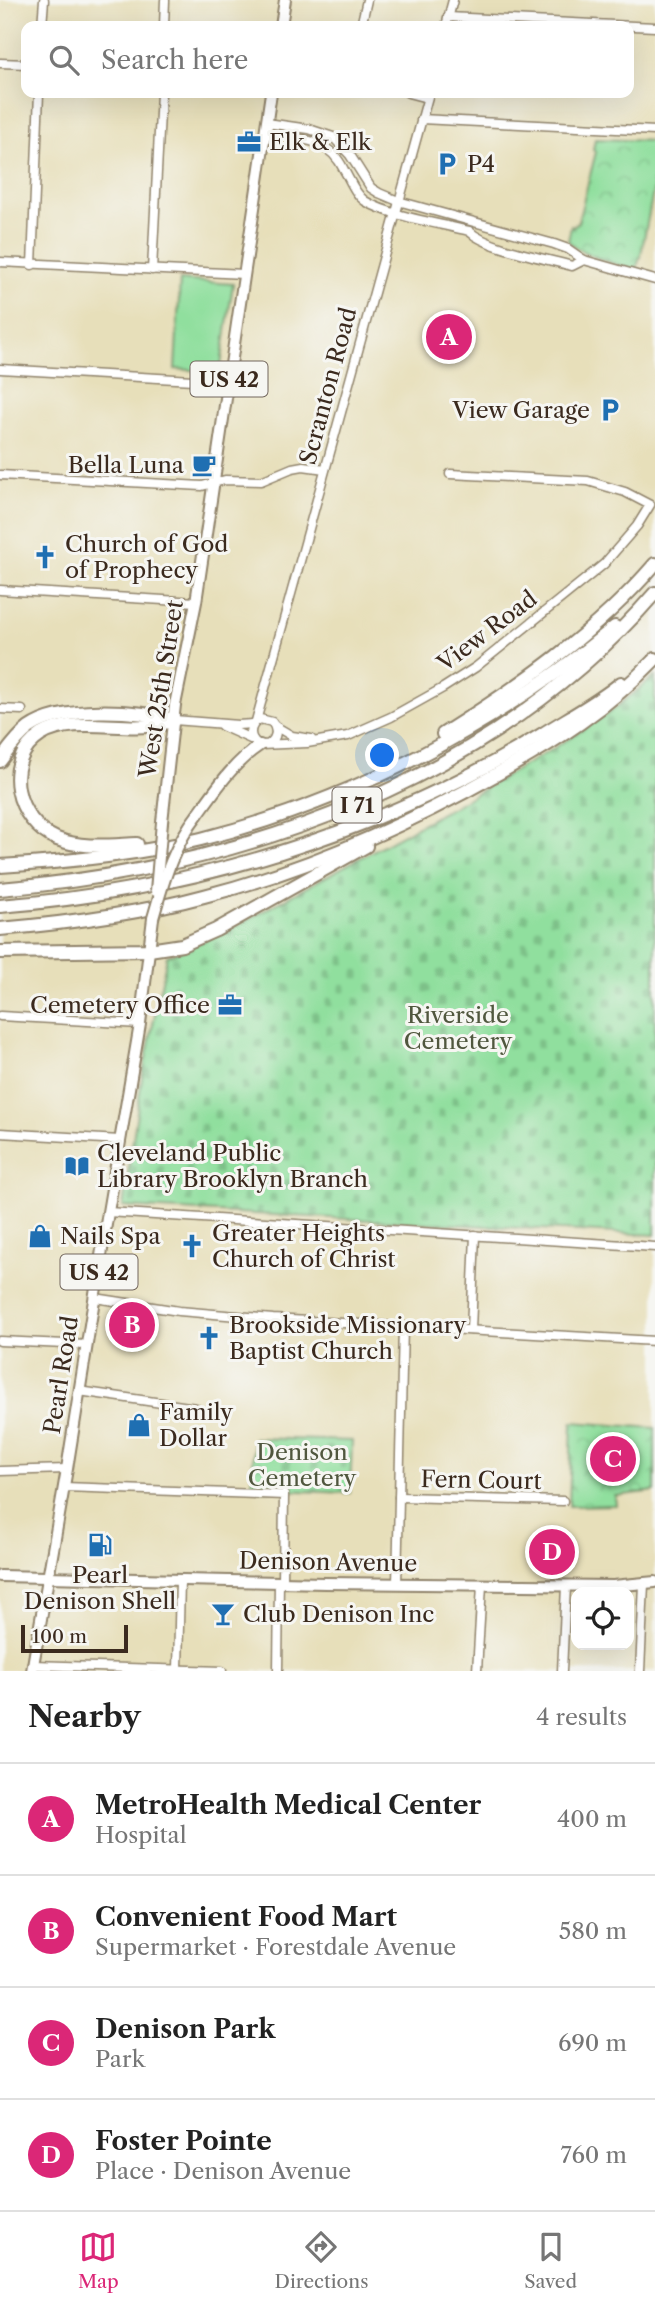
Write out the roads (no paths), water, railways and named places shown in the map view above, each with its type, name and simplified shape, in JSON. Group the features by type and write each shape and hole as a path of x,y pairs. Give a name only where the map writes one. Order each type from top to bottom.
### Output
{"highway":[{"path":"313,803 390,764 491,703 571,645 622,600 655,564"},
{"path":"0,866 135,852 197,840 313,803 379,777 492,714 589,649 655,593"},
{"name":"I 71","path":"0,889 84,880 191,859 259,841 361,803 484,739 533,706 606,646 655,593"},
{"path":"0,952 167,949 197,940 537,751 606,705 655,657"},
{"name":"I 71","path":"0,905 75,898 192,876 251,860 360,824 505,756 604,695 655,657"},
{"path":"0,761 30,727 63,714 151,713 174,720"},
{"path":"174,720 150,726 64,727 40,736 29,745 18,768 18,796 22,808 41,831 56,839 85,845 176,839 252,824"},
{"path":"0,929 107,916 234,888 326,856 429,811"}],"main road":[{"path":"282,21 285,0"},
{"name":"West 25th Street","path":"152,924 174,720 196,602 270,98"},
{"path":"152,924 177,844 226,776 260,743"},
{"name":"Pearl Road","path":"32,1668 68,1469 107,1212 141,1024 152,924"},
{"name":"Denison Avenue","path":"0,1576 566,1586 650,1583"}],"street":[{"path":"43,21 44,0"},
{"path":"164,21 165,0"},
{"path":"362,21 367,0"},
{"path":"447,21 453,0"},
{"path":"448,17 531,21"},
{"path":"634,26 655,27"},
{"path":"0,63 21,64"},
{"path":"32,265 39,98"},
{"path":"152,270 160,98"},
{"name":"Scranton Road","path":"254,723 427,98"},
{"path":"421,119 655,131"},
{"path":"266,129 324,133 333,137 342,145 371,188 398,201 568,249 584,260 655,281"},
{"path":"266,129 327,146 361,198 378,207 469,231 477,239 493,245 572,266 584,260"},
{"path":"320,143 324,133"},
{"path":"443,225 446,214"},
{"path":"469,231 471,222"},
{"path":"0,262 244,274"},
{"path":"0,369 228,382"},
{"path":"0,475 202,486 225,480 261,481 303,466 325,469"},
{"name":"View Road","path":"260,743 307,743 339,738 365,730 411,707 476,667 604,564 637,526 650,505 625,492 588,481 450,474"},
{"path":"0,590 196,602"},
{"name":"Scranton Road","path":"265,691 273,724"},
{"path":"0,709 22,710"},
{"path":"174,720 254,723 264,719 273,724 275,738 260,743 216,723"},
{"path":"254,723 250,732 260,743"},
{"name":"View Road","path":"273,724 292,736 317,740"},
{"path":"0,1016 141,1024"},
{"path":"0,1133 120,1140"},
{"path":"107,1212 655,1247"},
{"path":"471,1330 475,1235"},
{"path":"95,1298 179,1311 655,1341"},
{"path":"397,1584 403,1326"},
{"path":"0,1341 87,1345"},
{"path":"79,1391 196,1408"},
{"path":"0,1471 68,1469"},
{"path":"64,1487 284,1495 278,1671"},
{"name":"Fern Court","path":"399,1497 563,1501"},
{"path":"178,1670 180,1580"},
{"path":"640,1671 650,1583"},
{"path":"477,1671 482,1585"},
{"path":"562,1671 566,1586"},
{"path":"32,1668 222,1671"}],"place":[{"name":"Elk & Elk","path":"249,142"},
{"name":"P4","path":"447,164"},
{"name":"MetroHealth Medical Center","path":"449,337"},
{"name":"View Garage","path":"610,410"},
{"name":"Bella Luna","path":"204,465"},
{"name":"Church of God of Prophecy","path":"45,557"},
{"name":"Cemetery Office","path":"230,1005"},
{"name":"Cleveland Public Library Brooklyn Branch","path":"77,1166"},
{"name":"Nails Spa","path":"40,1236"},
{"name":"Greater Heights Church of Christ","path":"192,1246"},
{"name":"Convenient Food Mart","path":"132,1325"},
{"name":"Brookside Missionary Baptist Church","path":"209,1338"},
{"name":"Family Dollar","path":"139,1425"},
{"name":"Denison Park","path":"613,1459"},
{"name":"Pearl Denison Shell","path":"100,1545"},
{"name":"Foster Pointe","path":"552,1552"},
{"name":"Club Denison Inc","path":"223,1614"}],"park label":[{"name":"Riverside Cemetery","path":"458,1028"},
{"name":"Denison Cemetery","path":"302,1465"}]}
